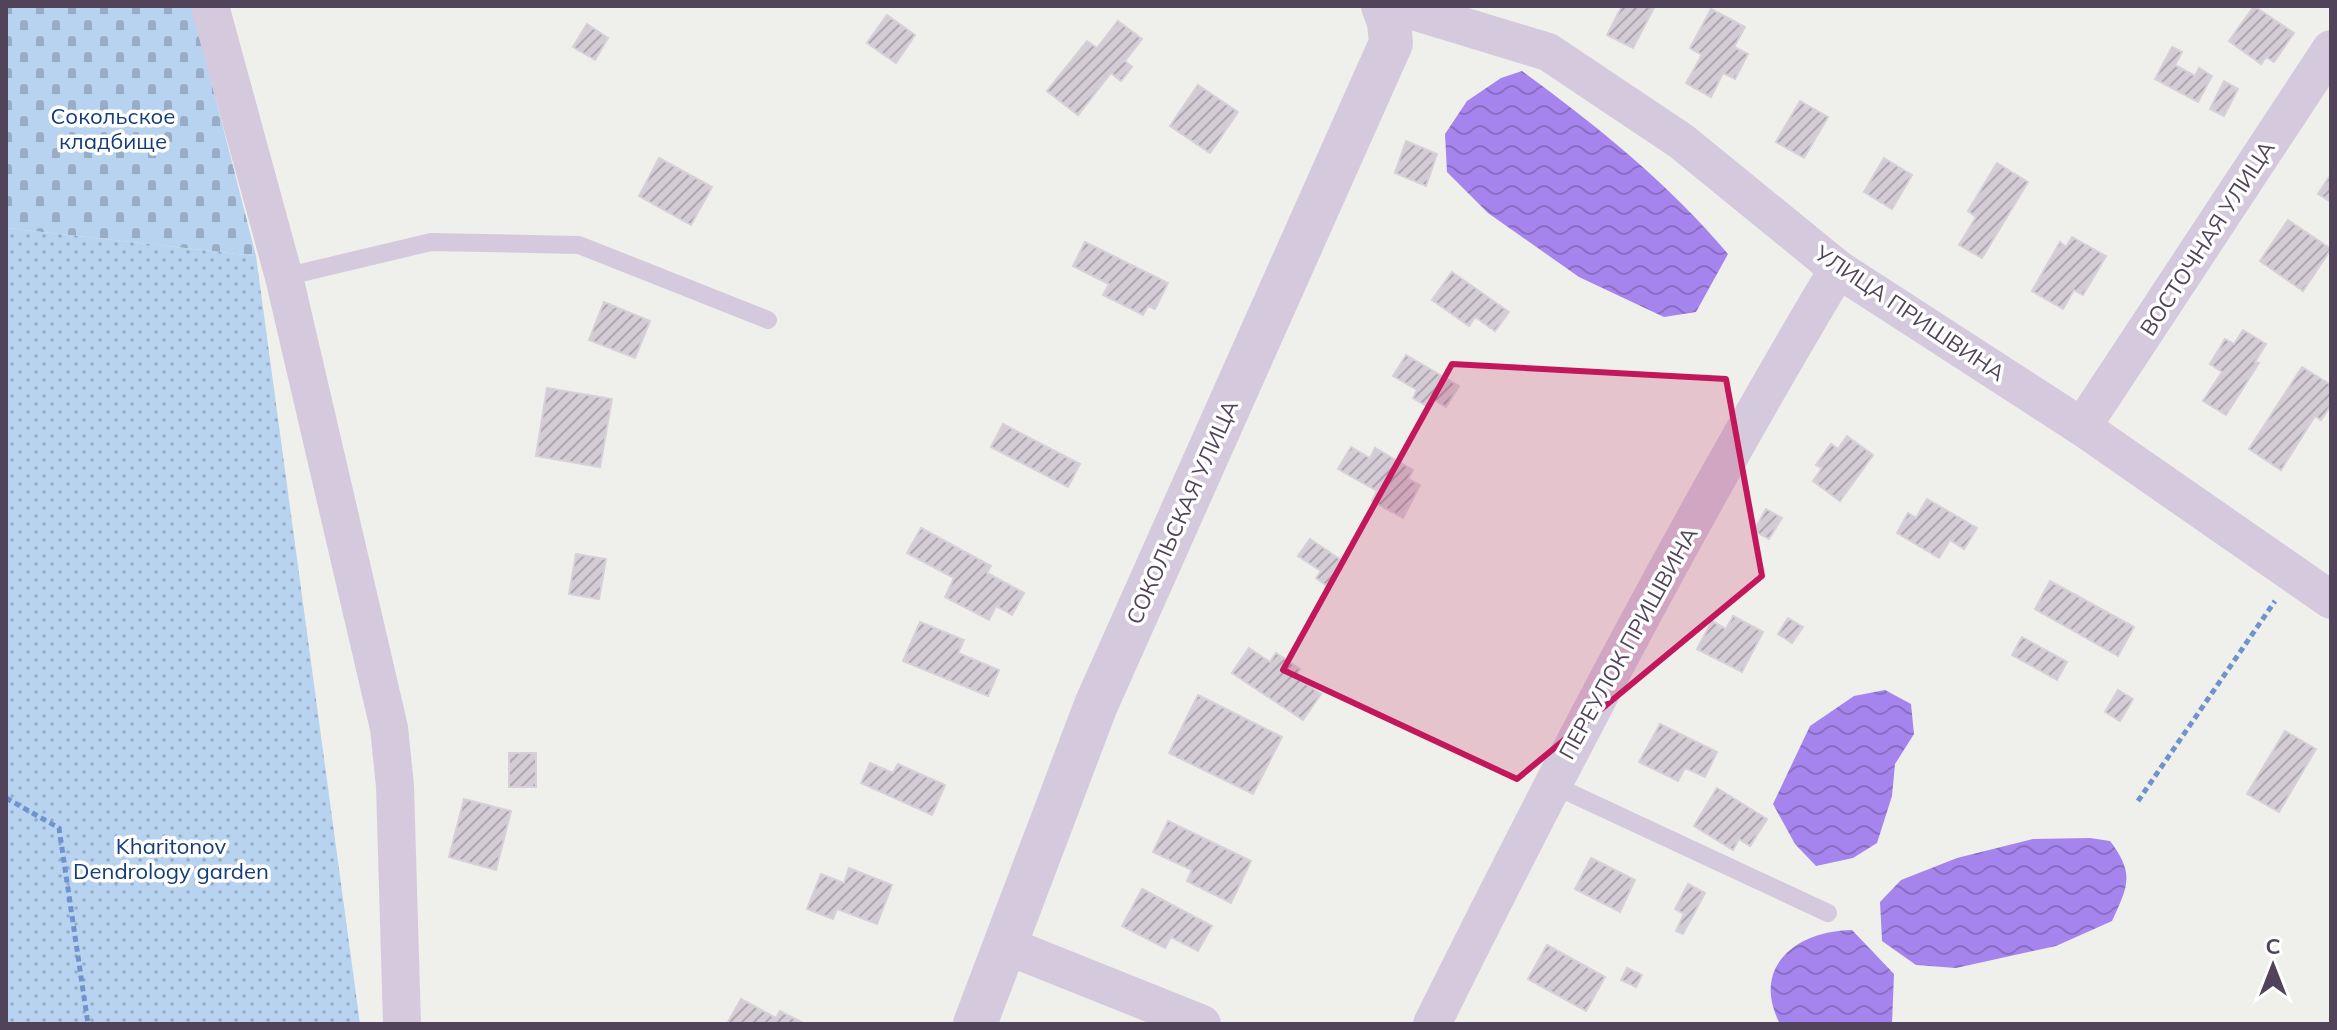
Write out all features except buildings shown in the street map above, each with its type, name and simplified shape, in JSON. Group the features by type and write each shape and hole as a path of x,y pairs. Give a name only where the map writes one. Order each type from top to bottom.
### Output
{"street":[{"path":"210,6 284,277 389,728 395,786 402,1024"},
{"name":"СОКОЛЬСКАЯ УЛИЦА","path":"975,1024 1096,705 1391,43 1389,22 1383,6"},
{"name":"УЛИЦА ПРИШВИНА","path":"1397,6 1548,52 1681,141 1838,269 2082,427 2331,600"},
{"name":"ВОСТОЧНАЯ УЛИЦА","path":"2082,427 2331,49"},
{"name":"ПЕРЕУЛОК ПРИШВИНА","path":"1432,1024 1551,784 1770,382 1838,269"},
{"path":"1005,945 1202,1024"}],"lane":[{"path":"284,277 431,242 579,245 768,320"},
{"path":"1551,784 1828,913"}],"path":[{"path":"2138,801 2293,574"},
{"path":"6,798 59,828 88,1024"}],"highlighted area":[{"path":"1452,364 1726,379 1762,576 1517,779 1283,670"}],"green space":[{"name":"Сокольское кладбище","path":"6,6 192,6 256,256 6,228"},
{"name":"Kharitonov Dendrology garden","path":"6,228 256,256 360,1024 6,1024"}],"water":[{"path":"1522,71 1631,156 1681,203 1728,254 1696,312 1664,317 1579,277 1488,213 1447,172 1445,134 1467,101 1501,78"},
{"path":"1885,690 1911,704 1914,734 1895,764 1892,796 1877,843 1853,858 1816,866 1795,844 1773,804 1810,726 1854,696"},
{"path":"2090,838 2110,841 2126,872 2125,889 2112,921 2056,946 1956,968 1916,965 1882,941 1880,902 1901,880 1957,858 2033,839"},
{"path":"1852,930 1894,974 1892,1024 1780,1024 1772,1003 1771,985 1775,969 1784,956 1813,937"}]}
